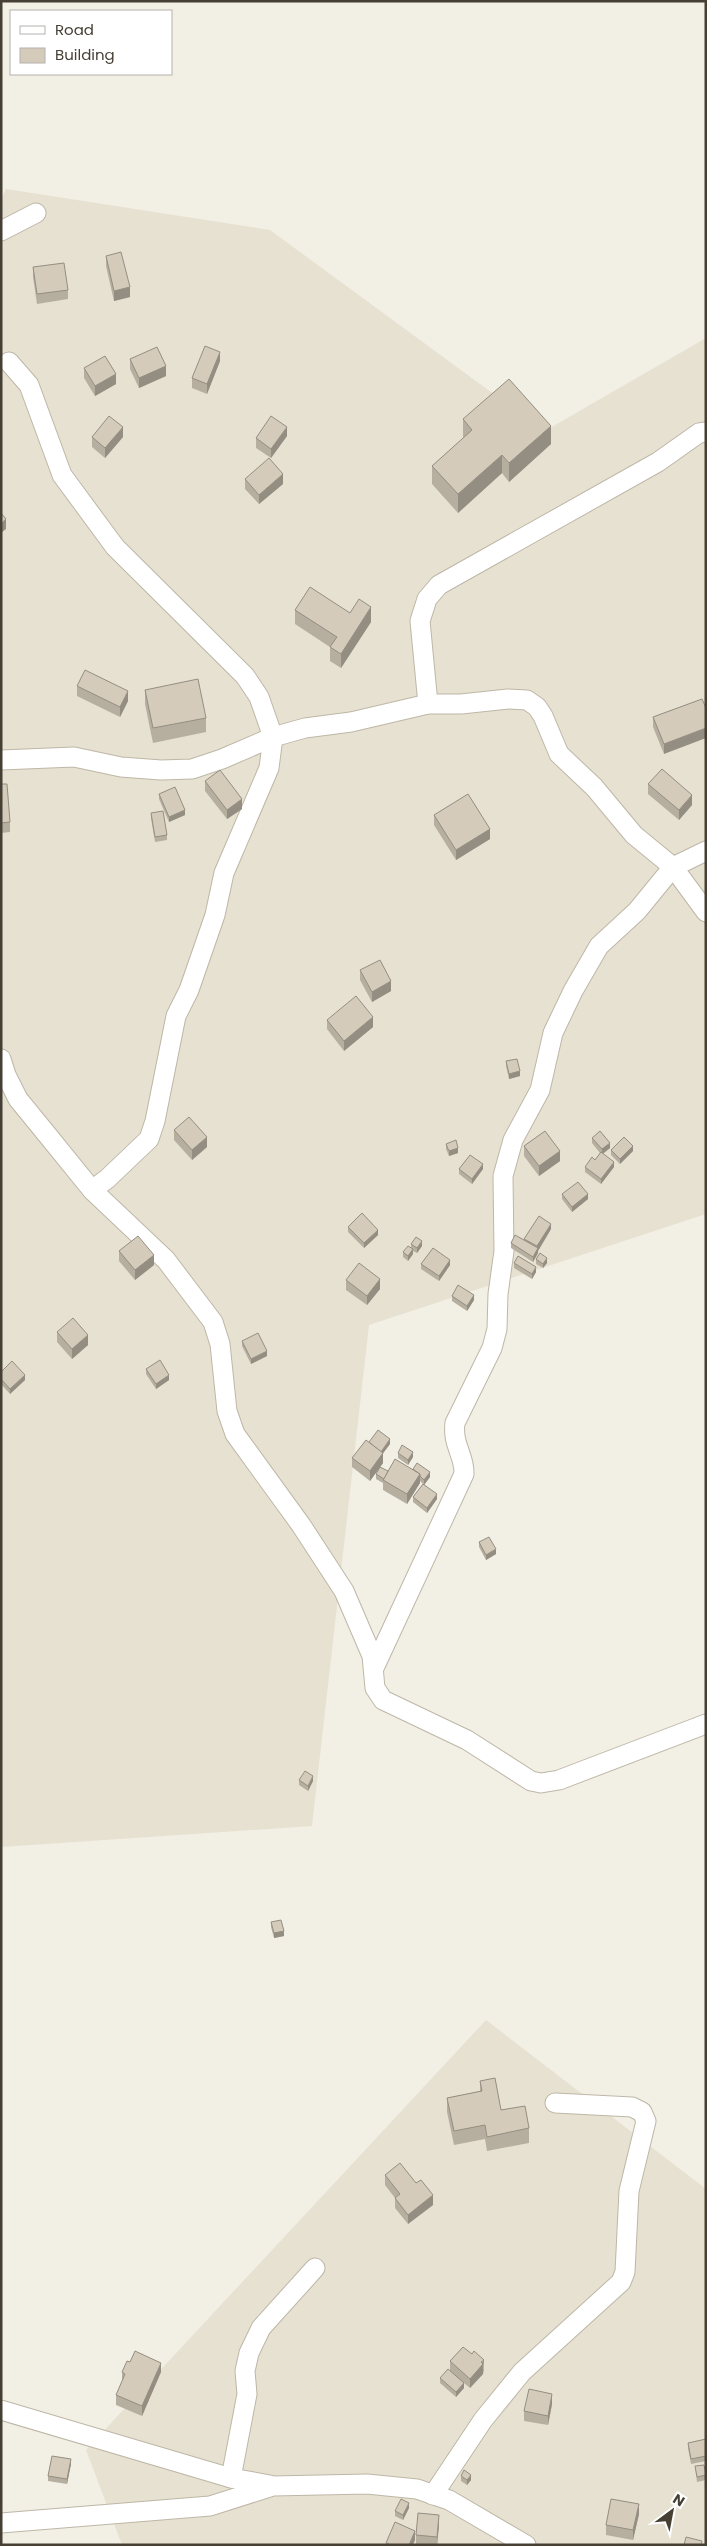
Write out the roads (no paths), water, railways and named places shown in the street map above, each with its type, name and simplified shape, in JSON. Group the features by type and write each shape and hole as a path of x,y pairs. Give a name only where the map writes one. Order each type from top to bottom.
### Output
{"street":[{"path":"1,231 36,213"},
{"path":"9,362 30,385 62,475 115,547 245,676 259,697 274,737 269,768 224,874 215,914 189,990 176,1016 155,1121 149,1140 107,1179 92,1190"},
{"path":"428,704 420,621 427,599 439,585 658,462 700,433 706,432"},
{"path":"1,760 74,758 121,767 161,770 192,769 222,759 274,737 306,728 351,722 428,704 461,704 508,699 527,700 543,716 560,754 594,787 634,835 673,867 706,912"},
{"path":"374,1668 464,1474 464,1466 453,1435 455,1424 492,1348 497,1329 498,1294 504,1251 503,1176 513,1140 540,1090 554,1033 599,946 637,911 673,867 706,851"},
{"path":"1,1059 6,1075 18,1099 92,1190 166,1260 212,1322 220,1344 227,1411 235,1434 301,1525 344,1590 372,1656 375,1688 382,1700 467,1740 520,1776 541,1783 559,1780 706,1724"},
{"path":"433,2495 483,2420 522,2372 621,2282 625,2272 629,2192 646,2121 642,2112 632,2107 555,2103"},
{"path":"231,2478 247,2394 245,2371 249,2353 261,2328 315,2268"},
{"path":"1,2410 231,2478 273,2486 367,2484 417,2489 449,2500 491,2522 526,2545"},
{"path":"1,2523 210,2506 273,2486"}]}
